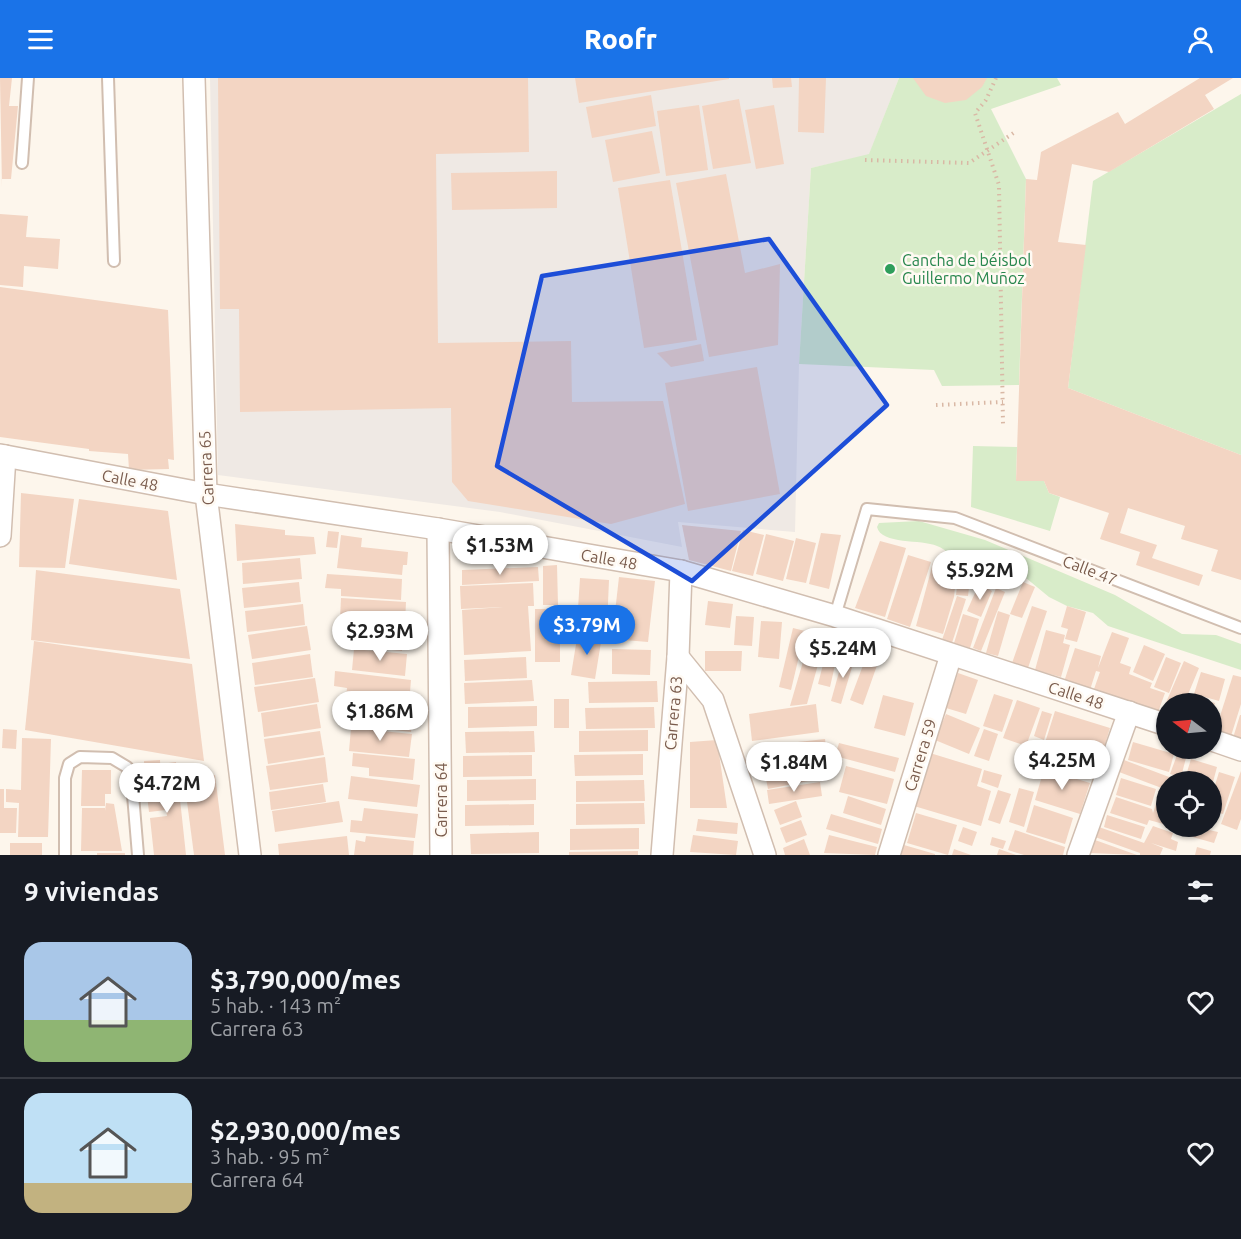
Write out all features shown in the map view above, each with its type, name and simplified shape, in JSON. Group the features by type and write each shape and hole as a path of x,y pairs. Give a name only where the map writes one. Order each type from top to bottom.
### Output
{"street":[{"name":"Carrera 65","path":"194,78 206,494 250,855"},
{"name":"Calle 48","path":"3,456 206,494 438,529 681,571 835,616 1156,721"},
{"path":"0,536 3,456"},
{"name":"Carrera 64","path":"438,529 441,855"},
{"name":"Carrera 63","path":"662,855 678,657 681,571"},
{"name":"Carrera 59","path":"888,855 951,655"},
{"path":"678,657 713,700 765,855"},
{"path":"1078,855 1129,712"},
{"path":"1222,743 1241,750"}],"lane":[{"path":"22,163 28,78"},
{"path":"108,78 114,261"},
{"name":"Calle 47","path":"835,616 867,509 955,518 1241,628"},
{"path":"65,855 65,778 69,764 80,757 112,758 127,767 132,783 138,855"}],"path":[{"path":"996,78 986,100 975,113 999,184 1003,423"},
{"path":"866,160 969,163 1015,132"},
{"path":"936,405 1003,402"}],"highlighted area":[{"path":"769,239 887,405 692,581 497,466 542,276"}],"shaded area":[{"path":"210,78 899,78 869,155 811,168 799,364 795,532 678,522 682,547 500,512 218,475"}],"green space":[{"path":"899,78 1057,78 1061,85 991,109 1026,179 1019,385 942,386 934,370 799,364 811,168 869,154"},
{"path":"1241,94 1241,455 1068,388 1093,181"},
{"path":"973,446 1017,447 1016,480 1044,481 1049,493 1060,497 1050,531 971,507"},
{"path":"919,521 985,540 1115,595 1182,634 1216,635 1241,644 1241,670 1108,626 1093,613 1067,606 1049,597 1014,568 983,557 960,563 937,546 886,537 877,527 879,523"}],"building":[{"path":"0,78 12,78 9,106 18,106 11,179 2,179 2,188"},
{"path":"218,78 528,78 529,152 436,154 438,343 571,341 572,402 663,401 685,504 611,524 468,501 452,482 451,408 240,412 239,309 220,309"},
{"path":"575,78 729,78 729,79 579,103"},
{"path":"772,78 791,78 792,87 773,88"},
{"path":"799,78 826,78 824,133 798,132"},
{"path":"913,78 987,78 982,87 966,100 945,103 926,96"},
{"path":"1200,78 1233,78 1205,95 1214,109 1109,172 1072,164 1058,242 1086,245 1068,388 1241,455 1241,580 1211,571 1218,550 1181,539 1185,526 1128,508 1120,533 1157,545 1152,558 1203,575 1199,586 1136,565 1140,552 1100,539 1109,513 1049,493 1044,481 1016,481 1026,179 1037,180 1041,152 1118,112 1125,124"},
{"path":"651,95 656,126 592,138 586,107"},
{"path":"739,99 751,163 713,169 702,106"},
{"path":"699,105 708,170 666,176 657,111"},
{"path":"774,105 784,164 756,169 745,110"},
{"path":"652,131 660,173 613,182 605,140"},
{"path":"557,171 557,208 452,210 451,173"},
{"path":"726,174 745,273 780,264 778,345 709,357 676,183"},
{"path":"670,180 697,340 644,348 618,188"},
{"path":"0,214 28,216 26,237 60,239 58,269 24,266 23,287 0,285"},
{"path":"0,287 168,310 174,460 168,459 169,469 129,470 128,454 89,451 89,449 0,437"},
{"path":"701,344 704,361 671,367 657,353"},
{"path":"757,367 780,494 688,511 665,383"},
{"path":"21,493 74,499 65,568 19,567"},
{"path":"79,499 168,511 177,580 69,564"},
{"path":"235,524 285,530 285,535 314,537 316,554 237,561"},
{"path":"682,525 741,531 731,571 689,560"},
{"path":"743,530 764,535 753,576 732,571"},
{"path":"328,531 339,532 337,548 326,547"},
{"path":"821,533 841,535 829,589 809,584"},
{"path":"766,534 794,541 783,581 756,574"},
{"path":"341,535 362,538 361,547 408,552 407,565 403,565 402,575 337,568"},
{"path":"796,538 816,543 806,583 786,579"},
{"path":"880,541 906,548 885,617 855,608"},
{"path":"908,555 931,562 910,627 887,619"},
{"path":"300,558 302,579 243,584 242,563"},
{"path":"933,563 957,568 954,597 943,634 916,626"},
{"path":"960,563 972,564 968,596 956,595"},
{"path":"557,565 558,605 543,605 543,566"},
{"path":"538,567 539,581 462,585 462,570"},
{"path":"36,570 180,589 190,659 31,640"},
{"path":"327,574 402,579 401,600 341,596 341,589 325,588"},
{"path":"619,577 655,581 648,642 612,639"},
{"path":"580,578 609,580 607,626 577,624"},
{"path":"299,582 301,602 244,608 242,588"},
{"path":"1023,582 1035,587 1022,618 1010,614"},
{"path":"533,583 534,606 528,606 531,651 464,655 462,610 503,607 461,609 460,586"},
{"path":"979,584 992,591 981,617 967,611"},
{"path":"996,588 1005,592 981,651 973,648"},
{"path":"957,596 966,599 952,643 942,640"},
{"path":"341,598 406,602 405,623 340,619"},
{"path":"708,601 733,604 730,628 705,625"},
{"path":"303,604 305,625 247,632 245,611"},
{"path":"1032,606 1047,611 1027,671 1011,666"},
{"path":"1067,606 1086,612 1077,642 1065,639 1068,629 1061,627"},
{"path":"535,609 560,609 560,662 535,662"},
{"path":"998,611 1010,615 998,656 986,653"},
{"path":"963,614 979,619 970,648 954,643"},
{"path":"736,616 754,617 752,646 734,645"},
{"path":"761,621 782,622 779,659 758,657"},
{"path":"350,622 405,627 402,651 348,646"},
{"path":"307,626 311,650 252,659 248,635"},
{"path":"793,628 805,631 791,690 779,687"},
{"path":"1046,630 1065,635 1063,643 1070,645 1061,677 1035,670"},
{"path":"812,631 826,636 807,704 790,706"},
{"path":"578,632 602,636 595,679 571,675"},
{"path":"1112,632 1129,638 1120,663 1131,667 1129,674 1152,683 1150,688 1165,693 1156,693 1156,715 1093,692 1100,672 1096,671 1090,690 1064,682 1075,648 1101,656 1098,668"},
{"path":"34,641 192,664 204,761 25,730"},
{"path":"1144,645 1165,654 1153,681 1133,672"},
{"path":"354,649 407,654 405,676 352,670"},
{"path":"612,649 651,650 650,675 612,674"},
{"path":"827,649 838,652 830,687 818,684"},
{"path":"705,651 742,651 741,671 705,671"},
{"path":"868,652 880,657 863,705 850,700"},
{"path":"310,654 313,677 255,685 252,663"},
{"path":"844,654 855,657 841,704 831,701"},
{"path":"526,657 527,678 465,681 464,660"},
{"path":"1166,657 1181,663 1169,693 1154,687"},
{"path":"1184,661 1199,668 1189,693 1170,693"},
{"path":"335,671 411,680 409,704 346,697 347,688 334,686"},
{"path":"1201,672 1225,679 1221,693 1194,693"},
{"path":"958,673 978,680 966,714 946,708"},
{"path":"1233,675 1241,677 1241,704 1231,736 1222,734 1222,710"},
{"path":"315,678 319,702 258,712 254,687"},
{"path":"532,680 534,701 465,704 464,683"},
{"path":"657,681 658,702 589,703 588,682"},
{"path":"994,694 1013,700 1002,732 983,726"},
{"path":"883,695 914,703 905,736 874,728"},
{"path":"348,699 413,706 411,732 345,724"},
{"path":"554,699 569,699 569,728 554,728"},
{"path":"1017,700 1040,708 1026,746 1003,738"},
{"path":"317,704 321,728 264,737 261,713"},
{"path":"816,704 819,732 752,741 749,714"},
{"path":"537,706 537,726 468,728 468,707"},
{"path":"654,707 655,728 586,729 585,708"},
{"path":"1042,711 1052,714 1044,740 1034,736"},
{"path":"1055,711 1110,728 1095,777 1063,770 1066,760 1062,759 1058,769 1044,764 1045,760 1036,757 1040,745 1044,746"},
{"path":"946,714 980,728 969,754 935,740"},
{"path":"1241,715 1241,740 1233,738"},
{"path":"351,728 412,734 409,757 349,751"},
{"path":"3,729 17,730 16,749 2,748"},
{"path":"984,729 998,734 989,761 974,756"},
{"path":"648,730 648,751 579,752 579,731"},
{"path":"320,731 324,755 268,764 264,739"},
{"path":"534,731 535,752 466,753 465,732"},
{"path":"22,738 51,739 48,837 18,837 19,803 6,802 6,789 21,790"},
{"path":"825,739 828,763 763,770 761,746"},
{"path":"717,740 727,808 690,808 690,742"},
{"path":"1133,742 1156,749 1156,759 1173,759 1169,771 1128,760"},
{"path":"839,743 899,758 895,772 835,756"},
{"path":"353,753 415,759 413,780 369,776 369,768 352,766"},
{"path":"930,753 982,769 977,786 991,791 981,826 914,806"},
{"path":"643,754 643,775 575,776 574,755"},
{"path":"532,755 532,776 463,777 463,756"},
{"path":"325,757 328,782 270,790 266,766"},
{"path":"1176,759 1186,759 1183,771 1171,771"},
{"path":"1191,759 1217,767 1216,771 1187,771"},
{"path":"160,760 161,785 145,786 144,761"},
{"path":"1124,760 1156,772 1156,786 1119,772"},
{"path":"176,762 186,855 154,855 150,818 167,816 166,810 149,812 146,787 163,786 161,764"},
{"path":"846,766 894,779 887,804 839,792"},
{"path":"826,767 828,777 768,789 766,779"},
{"path":"1044,769 1090,783 1080,814 1035,800"},
{"path":"82,770 111,770 111,794 105,794 105,806 81,806"},
{"path":"984,770 1002,775 998,788 981,782"},
{"path":"1241,771 1241,819 1237,830 1222,824"},
{"path":"1222,773 1235,777 1222,814"},
{"path":"215,775 225,855 194,855 184,779"},
{"path":"351,776 420,785 417,807 348,799"},
{"path":"1121,778 1156,789 1151,806 1116,795"},
{"path":"536,779 536,800 467,801 467,780"},
{"path":"644,780 645,801 576,802 576,781"},
{"path":"820,782 822,796 769,804 767,790"},
{"path":"323,784 326,802 271,810 269,792"},
{"path":"1019,788 1034,792 1024,827 1009,822"},
{"path":"0,789 4,789 4,808 17,808 16,833 0,833"},
{"path":"998,790 1011,794 1000,824 988,820"},
{"path":"848,796 886,809 881,825 843,813"},
{"path":"1116,797 1152,809 1153,813 1156,804 1156,822 1149,820 1147,825 1110,813"},
{"path":"339,801 343,822 275,832 272,811"},
{"path":"796,801 802,817 780,825 774,810"},
{"path":"106,803 114,804 122,851 81,851 82,808 105,808 105,811"},
{"path":"644,803 645,824 576,825 576,804"},
{"path":"534,804 534,825 465,826 465,805"},
{"path":"1034,805 1073,818 1065,844 1026,832"},
{"path":"364,808 418,814 415,838 350,832 351,820 362,821"},
{"path":"916,813 957,825 948,855 907,843"},
{"path":"831,814 882,829 878,844 826,829"},
{"path":"1107,815 1145,827 1141,839 1104,827"},
{"path":"698,819 738,823 737,834 696,831"},
{"path":"801,820 807,835 786,843 780,828"},
{"path":"1153,826 1156,827 1156,837 1172,837 1171,839 1178,842 1176,851 1151,843 1163,848 1160,855 1140,855 1140,853 1095,837 1099,827 1144,843"},
{"path":"963,827 977,832 972,846 958,841"},
{"path":"639,828 639,849 570,850 570,829"},
{"path":"1015,830 1065,847 1063,855 1024,855 1008,850"},
{"path":"539,832 539,853 471,854 470,834"},
{"path":"693,835 738,841 736,855 690,852"},
{"path":"829,835 877,847 875,855 824,853"},
{"path":"347,836 349,855 279,855 278,844"},
{"path":"366,836 414,841 413,855 354,855 356,840 365,842"},
{"path":"992,837 1006,841 1003,849 990,845"},
{"path":"1193,837 1216,837 1214,843"},
{"path":"804,839 810,855 785,855 783,848"},
{"path":"1095,840 1137,855 1090,853"},
{"path":"10,843 42,843 42,855 10,855"},
{"path":"904,845 935,854 935,855 901,855"},
{"path":"1197,847 1211,851 1210,855 1195,855"},
{"path":"954,849 971,855 952,855"},
{"path":"999,849 1016,855 997,855"},
{"path":"638,851 638,855 569,855 569,852"},
{"path":"97,853 125,853 125,855 97,855"}],"place":[{"name":"Cancha de béisbol Guillermo Muñoz","path":"890,269"}]}
